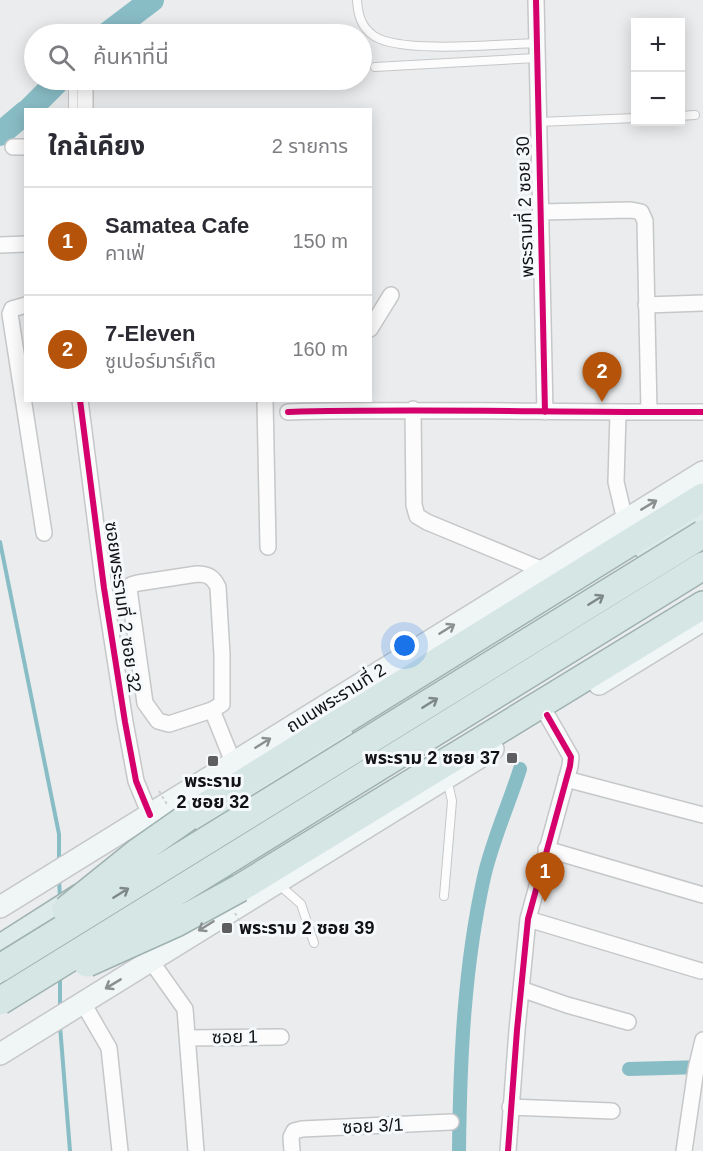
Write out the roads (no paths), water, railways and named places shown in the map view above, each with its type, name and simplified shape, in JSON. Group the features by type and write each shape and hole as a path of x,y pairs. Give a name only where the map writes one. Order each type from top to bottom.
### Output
{"highway":[{"path":"0,966 138,852 179,823 703,497"},
{"name":"ถนนพระรามที่ 2","path":"0,947 82,894 236,804 487,645 703,513"},
{"path":"0,966 703,534"},
{"path":"0,1001 703,566"},
{"path":"0,1008 703,575"},
{"path":"0,1001 196,913 703,605"}],"main road":[{"name":"ถนนพระรามที่ 2","path":"0,907 703,472"},
{"path":"0,1054 703,620"}],"street":[{"name":"พระรามที่ 2 ซอย 30","path":"536,0 545,412"},
{"path":"81,90 85,108"},
{"path":"540,213 631,210 641,213 645,221 649,412"},
{"path":"0,245 24,244"},
{"path":"372,326 391,295"},
{"path":"646,305 703,303"},
{"path":"24,306 12,309 10,314 44,533"},
{"name":"ซอยพระรามที่ 2 ซอย 32","path":"80,402 104,588 125,722 136,781 150,815"},
{"path":"265,402 268,547"},
{"path":"360,402 374,410"},
{"path":"413,409 414,505 417,516 543,570"},
{"path":"288,412 413,409 702,413"},
{"path":"618,413 616,482 625,520"},
{"path":"196,574 208,575 214,579 218,587 222,701 221,706 212,711 169,724 158,721 150,711 145,703 129,589 131,585 196,574"},
{"path":"212,711 233,762"},
{"path":"508,1151 528,919 571,757 547,715"},
{"path":"566,779 703,815"},
{"path":"546,849 703,895"},
{"path":"528,919 701,971"},
{"path":"151,961 185,1009 196,1151"},
{"path":"521,989 628,1022"},
{"path":"79,1005 109,1048 120,1151"},
{"name":"ซอย 1","path":"188,1038 281,1037"},
{"path":"684,1151 700,1054"},
{"path":"510,1107 612,1111"},
{"name":"ซอย 3/1","path":"292,1151 291,1137 294,1131 451,1122"}],"lane":[{"path":"357,0 362,24"},
{"path":"372,34 389,43 414,46 536,51"},
{"path":"375,67 536,51"},
{"path":"73,108 77,90"},
{"path":"685,116 695,115"},
{"path":"537,122 631,118"},
{"path":"444,896 452,801 447,778"},
{"path":"276,882 301,904 314,943"}],"waterway":[{"path":"120,24 152,0"},
{"path":"31,108 49,90"},
{"path":"0,134 24,114"},
{"path":"0,542 59,834 59,862"},
{"path":"459,1151 464,1013 477,911 491,850 520,769"},
{"path":"59,879 60,898"},
{"path":"60,975 60,1009"},
{"path":"60,1026 70,1151"},
{"path":"629,1069 703,1067"}],"place":[{"name":"7-Eleven","path":"602,402"},
{"name":"พระราม 2 ซอย 37","path":"512,758"},
{"name":"พระราม 2 ซอย 32","path":"213,761"},
{"name":"Samatea Cafe","path":"545,902"},
{"name":"พระราม 2 ซอย 39","path":"227,928"}]}
